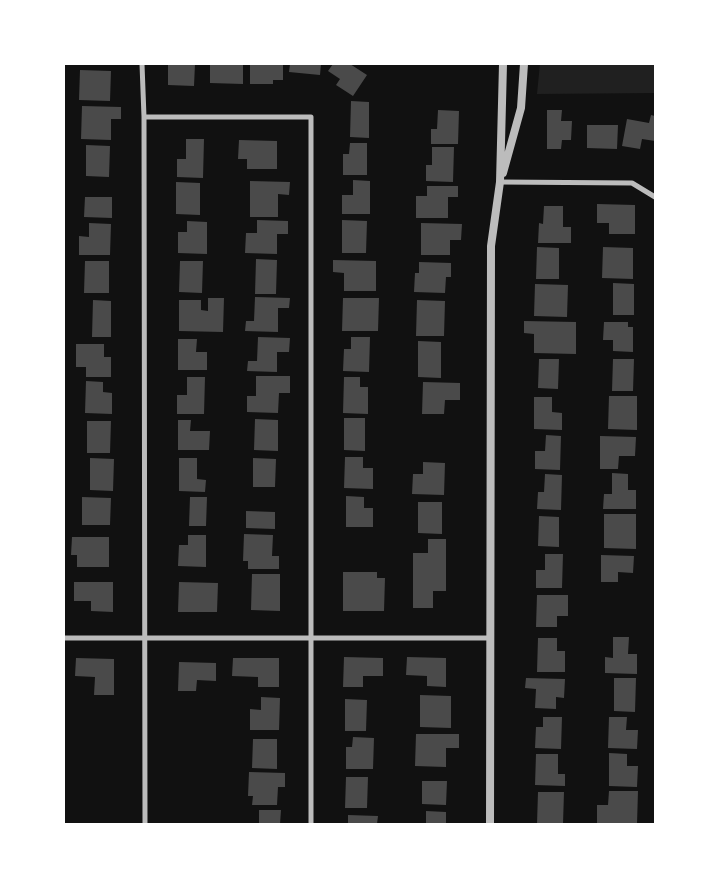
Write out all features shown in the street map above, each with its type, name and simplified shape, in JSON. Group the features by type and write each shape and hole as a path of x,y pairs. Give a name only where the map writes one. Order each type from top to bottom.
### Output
{"street":[{"path":"142,64 144,117 145,824"},
{"path":"490,824 492,246 500,182 503,64"},
{"path":"500,182 521,108 524,64"},
{"path":"144,117 311,116 311,824"},
{"path":"500,182 632,183 655,197"},
{"path":"64,638 490,638"}],"shaded area":[{"path":"540,64 655,64 655,93 537,94"}],"building":[{"path":"195,64 194,86 168,85 168,65"},
{"path":"210,64 243,64 243,84 210,83"},
{"path":"250,64 283,64 283,80 273,80 273,84 250,84"},
{"path":"290,64 321,64 320,75 289,72"},
{"path":"333,64 350,64 367,75 353,96 336,85 340,79 328,71"},
{"path":"80,70 111,71 110,101 79,100"},
{"path":"351,101 369,102 369,138 350,137"},
{"path":"82,106 121,107 121,119 111,119 111,140 81,139"},
{"path":"438,110 459,111 458,144 431,144 431,129 437,129"},
{"path":"547,110 562,110 561,121 572,121 571,140 562,140 561,149 547,149"},
{"path":"651,115 655,116 655,141 642,139 640,149 622,146 627,119 649,123"},
{"path":"587,125 618,125 617,149 587,148"},
{"path":"186,139 204,139 203,178 177,177 177,159 186,159"},
{"path":"239,140 277,141 277,169 247,169 247,159 238,159"},
{"path":"350,143 367,143 367,175 343,175 343,154 349,154"},
{"path":"86,145 110,146 109,177 86,176"},
{"path":"432,147 454,147 453,182 426,181 426,165 432,165"},
{"path":"353,180 370,181 370,214 342,214 342,195 353,195"},
{"path":"250,181 290,182 289,195 278,194 278,217 250,217"},
{"path":"176,182 200,183 200,215 176,214"},
{"path":"427,186 458,186 458,197 448,197 448,218 416,218 416,196 427,196"},
{"path":"85,197 112,197 112,218 84,217"},
{"path":"597,204 635,205 635,234 609,234 609,223 597,223"},
{"path":"544,206 563,206 563,227 571,227 571,243 538,243 539,223 543,224"},
{"path":"257,220 288,221 288,234 277,234 277,254 245,253 246,233 257,233"},
{"path":"342,220 367,221 366,253 342,253"},
{"path":"187,221 207,222 207,254 178,253 178,232 187,232"},
{"path":"89,223 111,224 110,255 79,255 79,236 89,237"},
{"path":"421,223 462,224 461,240 450,240 450,255 421,255"},
{"path":"537,247 559,248 559,279 536,279"},
{"path":"603,247 633,248 633,279 602,278"},
{"path":"256,259 277,260 276,294 255,294"},
{"path":"333,260 376,261 376,291 344,291 344,273 333,272"},
{"path":"85,261 109,261 109,293 84,293"},
{"path":"180,261 203,261 202,293 179,292"},
{"path":"419,262 451,263 451,277 446,277 445,293 414,292 415,273 419,273"},
{"path":"613,283 634,284 634,315 613,315"},
{"path":"535,284 568,285 567,317 534,316"},
{"path":"255,297 290,298 289,308 278,308 278,332 245,331 246,321 254,321"},
{"path":"208,298 224,298 223,332 179,331 179,300 201,300 201,310 208,311"},
{"path":"343,298 379,298 378,331 342,331"},
{"path":"93,300 111,301 111,337 92,337"},
{"path":"417,300 445,301 444,336 416,336"},
{"path":"524,321 576,322 576,354 534,353 534,334 524,333"},
{"path":"604,322 628,322 628,327 633,327 633,352 613,351 613,340 603,340"},
{"path":"258,337 290,338 289,352 277,352 277,372 247,371 248,361 257,361"},
{"path":"351,337 370,337 369,372 343,371 344,349 351,349"},
{"path":"178,339 197,339 196,352 207,352 207,370 178,370"},
{"path":"418,341 441,342 441,378 418,377"},
{"path":"76,344 104,344 104,357 111,357 111,377 86,377 86,367 76,367"},
{"path":"539,359 559,359 558,389 538,388"},
{"path":"613,359 634,359 633,391 612,391"},
{"path":"256,376 290,376 290,393 279,393 278,413 247,412 247,396 256,396"},
{"path":"187,377 205,377 204,414 177,414 177,395 187,395"},
{"path":"344,377 360,377 360,387 368,387 368,414 343,413"},
{"path":"86,381 103,382 103,392 112,393 112,414 85,413"},
{"path":"423,382 460,383 460,400 445,400 444,414 422,414"},
{"path":"609,396 637,396 637,430 608,429"},
{"path":"534,397 552,397 552,412 562,413 562,430 534,429"},
{"path":"344,418 365,418 365,451 344,450"},
{"path":"255,419 278,420 278,451 254,450"},
{"path":"178,420 191,420 190,431 210,431 209,450 178,450"},
{"path":"87,421 111,421 110,453 87,453"},
{"path":"546,435 561,436 560,470 535,469 535,451 545,451"},
{"path":"600,436 636,437 635,456 619,456 618,469 600,469"},
{"path":"345,457 363,457 363,468 373,468 373,489 344,488"},
{"path":"90,458 114,459 113,491 90,490"},
{"path":"179,458 197,458 197,479 206,480 205,492 179,491"},
{"path":"253,458 276,459 275,487 253,487"},
{"path":"423,462 445,463 444,495 412,494 413,474 423,474"},
{"path":"612,473 628,474 628,490 636,490 636,509 603,509 604,494 612,494"},
{"path":"545,474 562,475 561,510 537,509 538,492 544,492"},
{"path":"346,496 364,497 364,508 373,508 373,527 346,527"},
{"path":"82,497 111,498 110,525 82,525"},
{"path":"190,497 207,497 206,526 189,526"},
{"path":"418,502 442,502 442,534 418,533"},
{"path":"246,511 275,512 275,529 246,528"},
{"path":"604,514 636,514 636,549 604,548"},
{"path":"539,516 559,517 559,547 538,546"},
{"path":"244,534 273,535 272,556 279,556 279,569 248,569 248,561 243,561"},
{"path":"188,535 206,535 206,567 178,566 179,545 188,545"},
{"path":"72,537 109,537 109,567 77,567 77,555 71,555"},
{"path":"428,539 446,539 446,591 433,591 433,608 413,608 413,553 428,553"},
{"path":"545,554 563,554 562,588 536,588 536,570 545,570"},
{"path":"601,555 634,556 633,573 618,572 618,582 601,582"},
{"path":"343,572 377,572 377,578 385,578 384,611 343,611"},
{"path":"252,574 280,574 280,611 251,610"},
{"path":"74,582 113,582 113,612 91,611 91,601 74,601"},
{"path":"179,582 218,583 217,612 178,612"},
{"path":"537,595 568,595 568,616 557,616 557,627 536,627"},
{"path":"613,637 629,637 628,654 637,654 637,674 605,673 605,657 613,658"},
{"path":"538,638 557,638 557,651 565,651 565,672 537,672"},
{"path":"344,657 383,658 383,676 363,676 363,687 343,687"},
{"path":"407,657 446,658 446,687 427,686 427,676 406,675"},
{"path":"76,658 114,659 114,695 94,695 95,677 75,676"},
{"path":"233,658 279,658 279,687 258,687 258,677 232,676"},
{"path":"179,662 216,663 216,681 197,680 196,691 178,691"},
{"path":"526,678 565,679 564,698 556,697 556,709 535,708 536,689 525,688"},
{"path":"614,678 636,678 635,712 614,711"},
{"path":"420,695 451,696 451,728 420,727"},
{"path":"261,697 280,698 279,730 250,730 250,709 261,710"},
{"path":"345,699 367,700 366,731 345,731"},
{"path":"543,717 562,717 561,749 535,748 536,727 543,727"},
{"path":"609,717 627,717 626,730 638,730 637,749 608,748"},
{"path":"416,734 459,734 459,748 446,748 446,767 415,766"},
{"path":"353,737 374,738 373,769 346,769 346,747 352,747"},
{"path":"253,739 277,739 277,769 252,768"},
{"path":"609,753 627,754 627,766 638,766 637,787 609,786"},
{"path":"536,754 558,754 558,774 565,774 565,786 535,785"},
{"path":"249,772 285,773 285,787 278,787 277,805 252,805 253,796 248,796"},
{"path":"346,777 368,777 367,808 345,808"},
{"path":"422,781 447,781 446,805 422,804"},
{"path":"609,791 638,791 637,824 597,824 597,805 608,805"},
{"path":"538,792 564,792 563,824 537,824"},
{"path":"259,810 281,810 280,824 259,824"},
{"path":"426,811 446,812 446,824 426,824"},
{"path":"348,815 378,816 377,824 348,824"}]}
